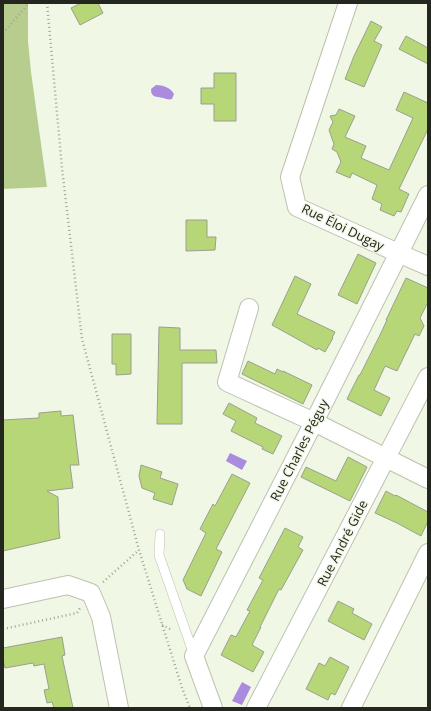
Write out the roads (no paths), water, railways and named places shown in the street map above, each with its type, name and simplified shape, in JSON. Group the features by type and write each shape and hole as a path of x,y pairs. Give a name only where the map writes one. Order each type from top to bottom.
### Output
{"street":[{"name":"Rue Éloi Dugay","path":"348,3 290,177 297,207 428,266"},
{"name":"Rue Charles Péguy","path":"194,656 314,422 428,194"},
{"path":"249,308 227,382 314,422 428,479"},
{"name":"Rue André Gide","path":"256,708 428,377"},
{"path":"351,708 428,553"},
{"path":"3,599 68,585 91,593 102,617 119,708"},
{"path":"194,656 213,708"}],"lane":[{"path":"160,534 159,555 194,656"}]}
